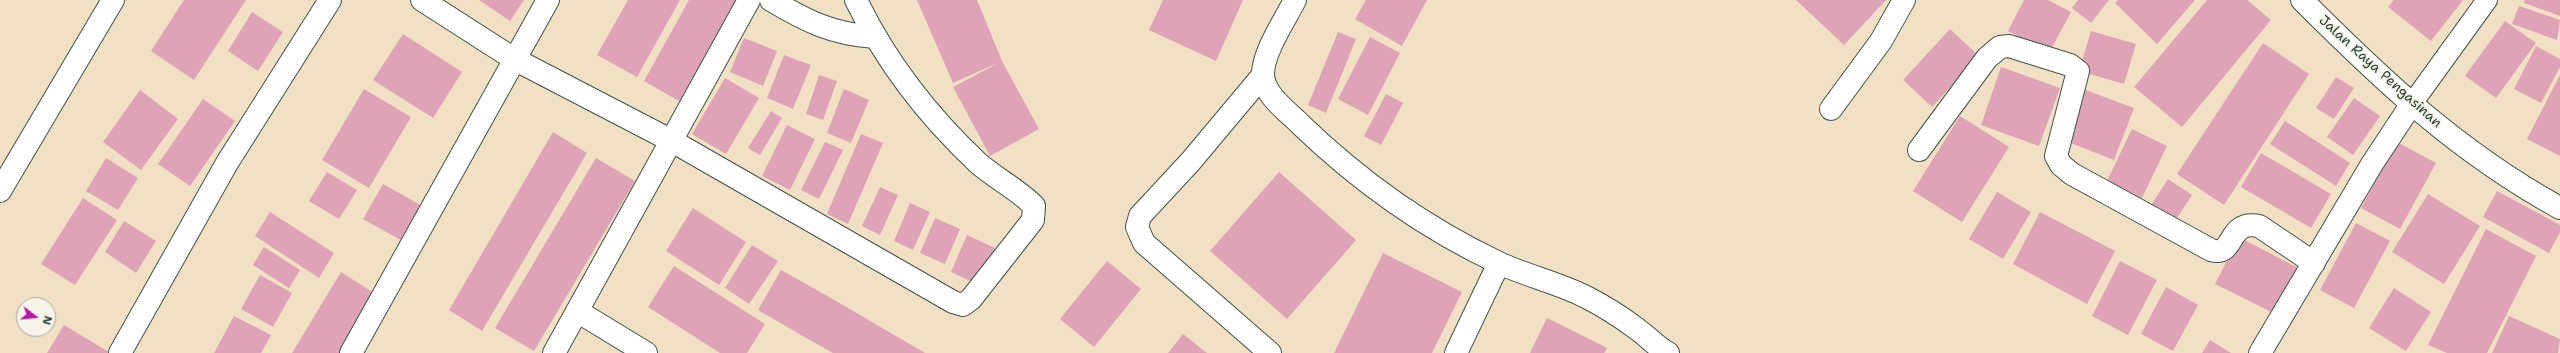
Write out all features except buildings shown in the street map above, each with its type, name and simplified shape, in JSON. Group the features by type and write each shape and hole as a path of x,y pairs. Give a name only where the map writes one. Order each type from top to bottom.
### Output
{"street":[{"path":"0,191 113,0"},
{"path":"120,353 227,163 330,0"},
{"path":"422,0 514,59 672,141 953,302 963,305 971,298 1033,220 1034,206 979,163 946,130 905,83 874,37 856,0"},
{"path":"351,353 400,269 514,59 548,0"},
{"path":"554,353 749,0"},
{"path":"771,0 802,19 831,31 849,35 874,37"},
{"path":"1295,0 1266,57 1263,75 1267,88 1278,102 1359,176 1399,207 1433,228 1499,263 1584,296 1609,310 1668,353"},
{"path":"1831,109 1881,40 1904,0"},
{"name":"Jalan Raya Pengasinan","path":"2302,0 2411,105 2492,166 2560,208"},
{"path":"1919,150 1994,50 2000,47 2014,48 2070,64 2078,71 2056,156 2061,165 2072,174 2215,252 2224,249 2240,228 2246,224 2259,226 2314,263"},
{"path":"1263,75 1191,162 1147,206 1140,216 1137,226 1144,243 1270,353"},
{"path":"2260,353 2372,164 2411,105"},
{"path":"1456,353 1499,263"},
{"path":"577,311 646,353"}],"lane":[{"path":"2411,105 2487,0"}]}
